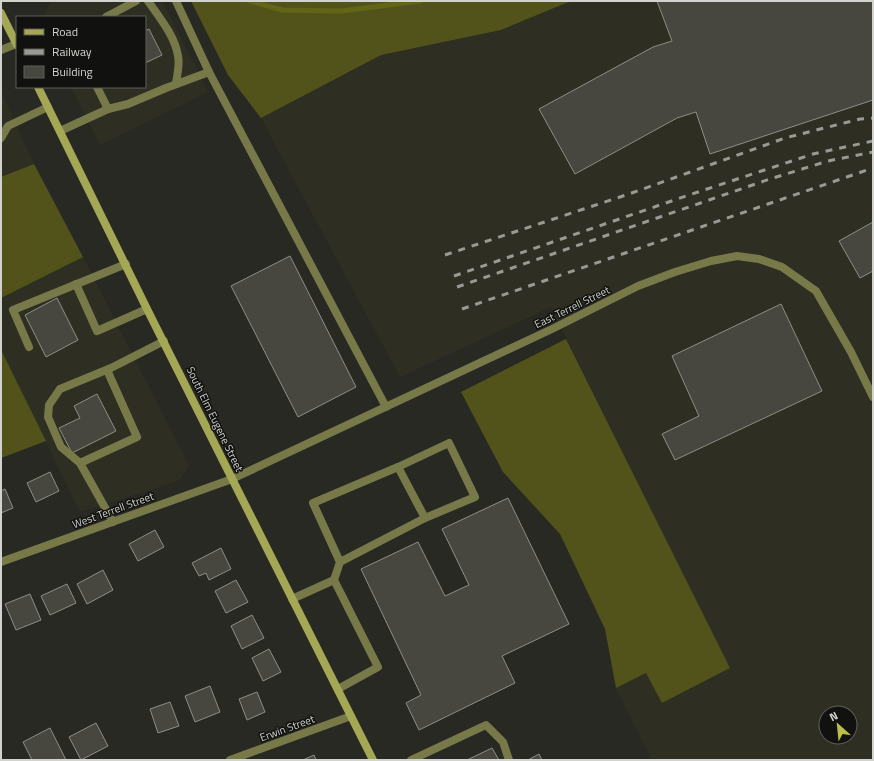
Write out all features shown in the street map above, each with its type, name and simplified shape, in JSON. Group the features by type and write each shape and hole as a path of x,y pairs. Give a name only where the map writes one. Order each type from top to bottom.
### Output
{"main road":[{"path":"1,13 16,42"},
{"name":"South Elm Eugene Street","path":"38,88 147,309 373,760"}],"street":[{"path":"108,16 136,1"},
{"path":"148,1 175,44 179,57 176,84"},
{"path":"176,1 209,72 386,407"},
{"path":"1,50 16,44"},
{"path":"60,131 108,109 128,104 209,72"},
{"path":"98,88 108,109"},
{"path":"1,138 8,126 48,107"},
{"name":"East Terrell Street","path":"232,479 552,329 638,286 675,272 711,261 737,256 759,258 782,268 816,291 851,352 873,397"},
{"path":"29,347 12,310 126,264"},
{"path":"76,284 97,331 147,309"},
{"path":"113,522 80,463 61,447 48,417 49,405 60,389 107,370 164,341"},
{"path":"80,463 137,437 107,370"},
{"path":"338,689 378,667 334,580 340,562 313,503 450,443 475,497 425,518 340,562"},
{"path":"398,467 425,518"},
{"name":"West Terrell Street","path":"1,562 232,479"},
{"path":"292,599 334,580"},
{"name":"Erwin Street","path":"230,760 351,716"},
{"path":"412,760 486,726 503,742 509,760"}],"shaded area":[{"path":"52,1 162,1 208,92 100,145 72,88 146,88 146,16 43,16"},
{"path":"191,1 575,1 566,3 501,30 381,55 261,118 228,75"},
{"path":"575,1 873,1 873,760 652,760 616,688 647,673 662,703 730,668 551,307 400,377 261,118 381,55 501,30 566,3"},
{"path":"1,92 34,164 1,177"},
{"path":"34,164 83,257 1,298 1,177"},
{"path":"83,257 189,466 178,481 80,512 1,350 1,298"},
{"path":"566,339 730,668 662,703 646,673 616,688 605,629 560,534 503,472 461,392"},
{"path":"1,350 46,441 1,458"}],"building":[{"path":"657,1 873,1 873,100 710,154 696,112 677,118 575,174 539,109 653,47 672,41"},
{"path":"149,29 162,55 146,63 146,30"},
{"path":"873,222 873,271 860,278 839,241"},
{"path":"290,256 356,387 298,417 231,286"},
{"path":"57,298 78,340 46,357 25,315"},
{"path":"781,304 822,391 675,460 662,434 699,416 672,356"},
{"path":"97,394 116,431 72,453 59,428 80,418 74,406"},
{"path":"50,472 59,491 36,502 27,483"},
{"path":"5,489 13,508 1,513 1,491"},
{"path":"508,498 569,624 502,656 515,683 419,730 406,703 421,695 361,569 418,542 445,596 469,585 442,529"},
{"path":"155,530 164,547 138,561 129,544"},
{"path":"221,548 231,569 209,580 206,573 199,576 192,563"},
{"path":"103,570 113,590 87,604 77,584"},
{"path":"236,580 248,602 226,613 215,591"},
{"path":"67,584 76,603 50,615 41,596"},
{"path":"30,594 41,620 16,630 5,604"},
{"path":"252,615 264,638 242,649 231,626"},
{"path":"269,649 281,672 263,681 252,658"},
{"path":"210,686 220,712 195,722 185,696"},
{"path":"257,692 265,712 247,720 239,699"},
{"path":"170,702 179,726 158,733 150,709"},
{"path":"96,723 108,746 81,760 69,737"},
{"path":"50,728 66,760 32,760 23,742"},
{"path":"492,748 499,760 467,760"},
{"path":"539,754 542,760 528,760"},
{"path":"314,755 316,760 303,760"}],"waterway":[{"path":"250,1 282,10 341,11 421,1"}],"railway":[{"path":"445,255 629,194 785,138 860,119 873,118"},
{"path":"454,276 813,154 873,141"},
{"path":"457,287 770,179 828,161 873,152"},
{"path":"462,309 873,168"}]}
